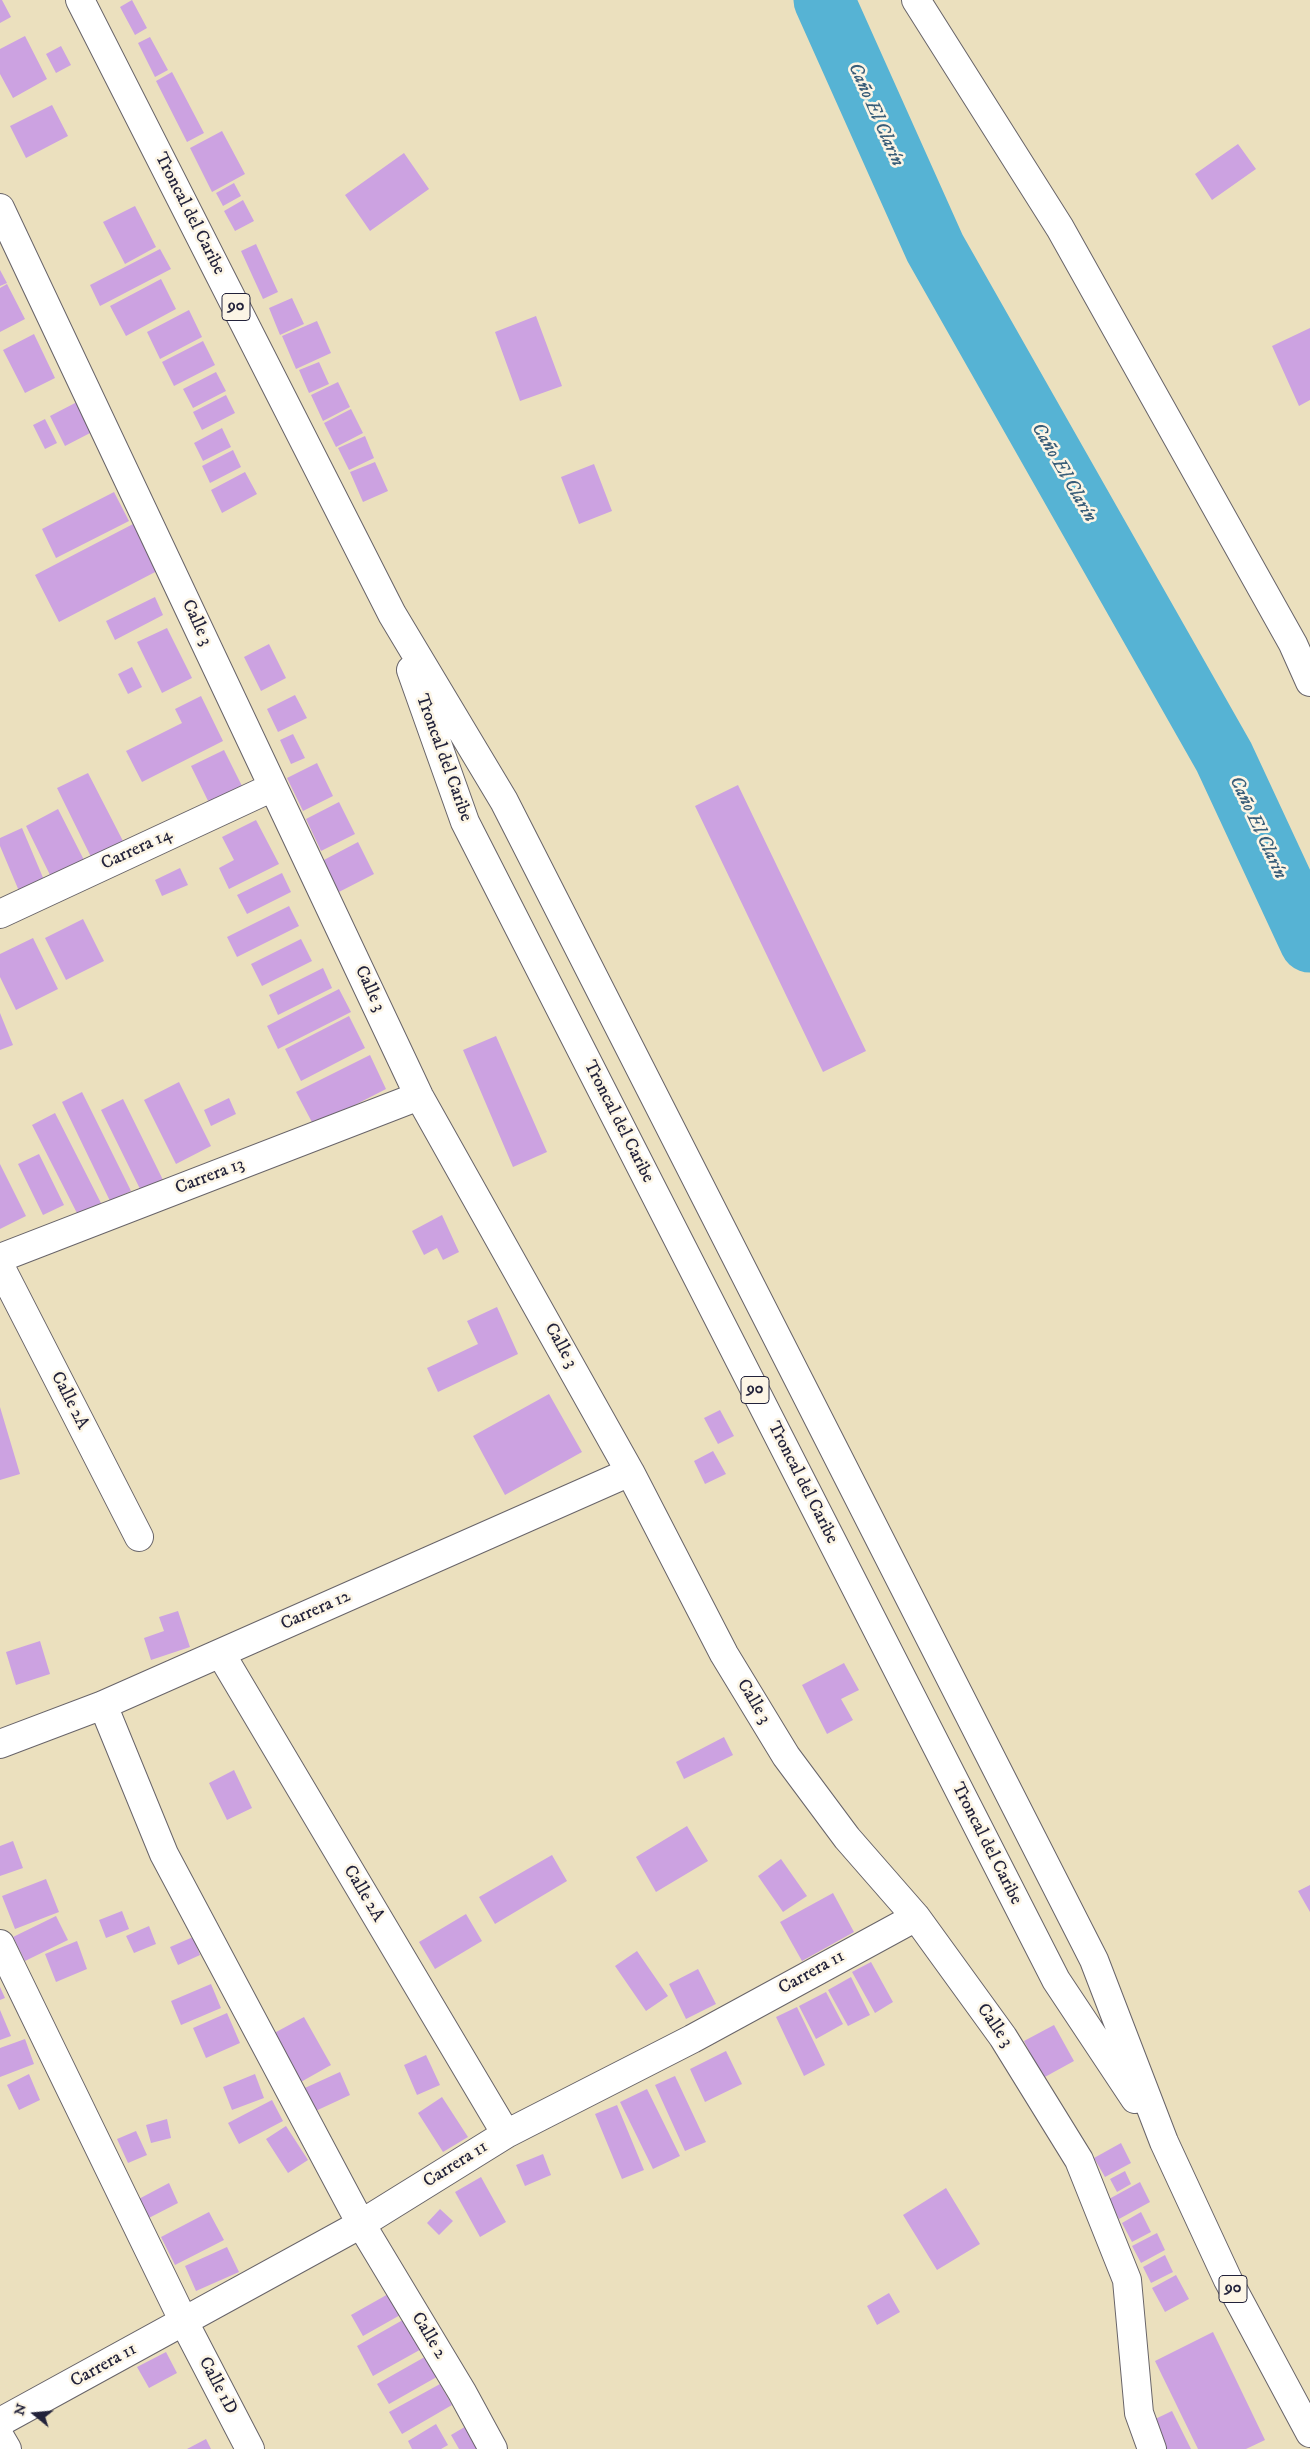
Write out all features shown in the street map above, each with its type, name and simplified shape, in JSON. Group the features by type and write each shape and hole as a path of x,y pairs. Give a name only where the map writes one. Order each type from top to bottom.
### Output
{"main road":[{"name":"Troncal del Caribe","path":"80,0 392,614 504,801 1094,1960 1164,2142 1228,2280 1310,2433"},
{"path":"916,0 1060,228 1293,644 1310,682"},
{"name":"Calle 3","path":"0,208 419,1096 630,1472 724,1654 786,1756 847,1838 916,1917 1003,2037 1079,2160 1127,2280 1139,2413 1152,2449"},
{"name":"Troncal del Caribe","path":"392,614 465,822 1056,1980 1164,2142"},
{"name":"Carrera 14","path":"0,914 274,787"},
{"name":"Carrera 13","path":"0,1258 419,1096"},
{"name":"Calle 2A","path":"0,1266 138,1537"},
{"name":"Carrera 12","path":"0,1744 103,1705 630,1472"},
{"name":"Calle 2A","path":"221,1654 506,2134"},
{"name":"Calle 2","path":"103,1705 164,1854 362,2224 494,2449"},
{"name":"Carrera 11","path":"0,2422 362,2224 506,2134 692,2039 916,1917"},
{"name":"Calle 1D","path":"0,1944 184,2322 250,2449"},
{"path":"0,2437 7,2449"}],"building":[{"path":"0,0 2,0 11,17 0,23"},
{"path":"132,0 147,28 135,35 120,7"},
{"path":"25,36 47,79 13,98 0,74 0,49"},
{"path":"150,37 168,70 155,77 138,43"},
{"path":"61,46 71,65 56,73 46,54"},
{"path":"172,72 204,133 187,142 156,81"},
{"path":"52,105 68,136 26,158 10,126"},
{"path":"222,131 245,174 212,192 190,148"},
{"path":"1238,144 1256,169 1212,200 1195,174"},
{"path":"404,153 429,189 370,231 345,195"},
{"path":"234,183 241,196 223,206 216,193"},
{"path":"243,200 254,221 235,231 224,211"},
{"path":"135,206 156,247 125,264 103,222"},
{"path":"256,244 278,292 263,299 241,251"},
{"path":"160,249 171,269 100,306 90,285"},
{"path":"0,270 7,283 0,286"},
{"path":"161,279 176,309 126,336 110,306"},
{"path":"7,284 25,319 0,332 0,288"},
{"path":"292,298 304,324 280,335 269,308"},
{"path":"189,310 202,337 160,359 147,332"},
{"path":"536,316 562,386 520,401 495,332"},
{"path":"317,321 331,353 296,369 282,336"},
{"path":"1310,328 1310,400 1299,406 1272,346"},
{"path":"34,334 55,378 25,393 3,350"},
{"path":"203,341 215,365 174,386 162,362"},
{"path":"319,362 329,384 309,393 299,370"},
{"path":"216,372 226,391 193,408 183,389"},
{"path":"338,382 350,407 323,421 311,395"},
{"path":"226,395 235,413 202,430 193,412"},
{"path":"77,402 92,432 65,446 50,416"},
{"path":"351,409 363,433 336,447 324,423"},
{"path":"45,419 57,443 45,449 33,425"},
{"path":"222,428 231,447 203,461 194,443"},
{"path":"365,436 374,458 349,470 338,448"},
{"path":"233,450 241,467 210,483 202,466"},
{"path":"375,462 388,491 363,502 350,472"},
{"path":"594,464 612,511 579,524 561,477"},
{"path":"245,472 257,494 222,513 211,490"},
{"path":"114,492 129,521 56,558 42,529"},
{"path":"135,523 159,570 59,622 35,575"},
{"path":"155,597 163,615 115,640 106,621"},
{"path":"167,628 192,678 162,693 137,642"},
{"path":"269,644 286,678 261,691 244,657"},
{"path":"132,667 142,687 128,694 118,674"},
{"path":"295,695 307,718 278,732 267,709"},
{"path":"201,696 223,741 142,782 126,751 182,723 175,709"},
{"path":"293,734 305,758 291,764 280,740"},
{"path":"224,750 245,792 212,809 191,766"},
{"path":"317,763 333,796 303,811 287,778"},
{"path":"88,773 124,843 92,859 57,788"},
{"path":"738,785 866,1051 823,1072 695,806"},
{"path":"339,802 355,834 321,851 306,819"},
{"path":"58,809 84,860 51,877 26,826"},
{"path":"256,820 279,864 229,889 219,868 234,860 222,837"},
{"path":"22,828 44,880 19,891 0,846 0,838"},
{"path":"358,842 374,874 337,893 322,861"},
{"path":"180,868 188,885 162,896 155,880"},
{"path":"282,873 291,892 247,914 237,895"},
{"path":"289,906 299,926 237,957 227,937"},
{"path":"83,919 104,961 66,980 45,938"},
{"path":"33,938 58,989 16,1010 0,977 0,954"},
{"path":"301,939 312,961 262,986 251,964"},
{"path":"323,968 332,988 278,1015 269,995"},
{"path":"339,989 351,1012 278,1049 267,1026"},
{"path":"0,1013 13,1045 0,1050"},
{"path":"349,1016 365,1048 301,1081 285,1049"},
{"path":"496,1036 547,1152 513,1167 463,1050"},
{"path":"370,1055 386,1089 314,1126 296,1092"},
{"path":"179,1082 211,1146 176,1164 144,1100"},
{"path":"82,1092 131,1191 110,1201 62,1102"},
{"path":"229,1098 236,1114 211,1126 204,1110"},
{"path":"123,1099 164,1182 142,1193 101,1110"},
{"path":"55,1113 102,1205 79,1217 32,1125"},
{"path":"39,1154 64,1205 43,1215 18,1164"},
{"path":"0,1164 26,1216 0,1229"},
{"path":"442,1215 459,1252 443,1260 437,1248 424,1255 412,1231"},
{"path":"497,1307 518,1354 438,1392 427,1368 478,1344 467,1321"},
{"path":"549,1394 582,1452 505,1495 473,1436"},
{"path":"0,1407 20,1474 0,1480"},
{"path":"720,1410 734,1436 718,1444 704,1418"},
{"path":"713,1451 726,1474 705,1484 694,1461"},
{"path":"178,1611 190,1647 151,1660 144,1638 164,1631 159,1617"},
{"path":"40,1641 50,1674 16,1685 6,1652"},
{"path":"844,1663 859,1690 841,1699 853,1720 827,1734 802,1685"},
{"path":"724,1737 733,1755 684,1779 676,1762"},
{"path":"234,1770 252,1808 227,1820 209,1783"},
{"path":"687,1826 708,1861 656,1892 636,1857"},
{"path":"13,1841 23,1868 0,1876 0,1846"},
{"path":"552,1855 567,1881 495,1924 479,1897"},
{"path":"781,1859 807,1896 783,1912 758,1876"},
{"path":"46,1879 59,1912 15,1929 2,1896"},
{"path":"1310,1885 1310,1912 1298,1891"},
{"path":"833,1893 854,1932 802,1961 780,1922"},
{"path":"122,1911 129,1929 106,1938 99,1920"},
{"path":"466,1914 482,1941 435,1969 419,1942"},
{"path":"56,1916 68,1940 25,1961 13,1937"},
{"path":"149,1926 156,1944 134,1953 126,1936"},
{"path":"193,1937 200,1955 178,1965 170,1947"},
{"path":"77,1941 87,1969 56,1982 45,1954"},
{"path":"637,1951 668,1996 646,2011 615,1966"},
{"path":"871,1962 893,2002 875,2013 852,1972"},
{"path":"698,1969 716,2004 686,2019 669,1984"},
{"path":"851,1977 870,2015 848,2026 828,1990"},
{"path":"211,1984 221,2008 181,2025 171,2001"},
{"path":"0,1987 5,1998 0,2000"},
{"path":"826,1992 843,2024 816,2039 799,2006"},
{"path":"797,2007 825,2065 804,2076 776,2017"},
{"path":"0,2010 11,2036 0,2040"},
{"path":"227,2013 240,2043 206,2058 193,2028"},
{"path":"304,2017 331,2065 292,2087 265,2038"},
{"path":"1054,2025 1074,2061 1043,2078 1024,2041"},
{"path":"25,2039 34,2064 0,2077 0,2048"},
{"path":"726,2051 742,2084 705,2102 690,2069"},
{"path":"426,2055 440,2085 417,2095 404,2065"},
{"path":"340,2072 350,2095 307,2115 296,2092"},
{"path":"29,2074 40,2100 19,2110 7,2085"},
{"path":"255,2074 264,2098 232,2110 223,2087"},
{"path":"675,2076 706,2142 685,2151 655,2085"},
{"path":"647,2089 680,2156 653,2169 620,2102"},
{"path":"442,2097 468,2137 443,2152 418,2113"},
{"path":"272,2100 283,2121 239,2144 228,2123"},
{"path":"617,2105 644,2170 622,2179 595,2114"},
{"path":"167,2119 171,2138 151,2143 146,2125"},
{"path":"286,2126 308,2160 288,2173 266,2139"},
{"path":"136,2131 147,2155 128,2163 117,2139"},
{"path":"1121,2143 1131,2163 1105,2177 1094,2158"},
{"path":"543,2154 551,2175 525,2186 516,2165"},
{"path":"1125,2171 1131,2184 1117,2192 1110,2179"},
{"path":"481,2177 506,2222 480,2237 455,2192"},
{"path":"1140,2182 1150,2202 1119,2219 1109,2199"},
{"path":"169,2183 178,2203 143,2221 133,2202"},
{"path":"946,2188 980,2244 937,2270 903,2215"},
{"path":"440,2209 453,2221 439,2235 427,2223"},
{"path":"209,2212 224,2240 175,2265 161,2237"},
{"path":"1141,2212 1151,2232 1132,2242 1122,2223"},
{"path":"1157,2233 1165,2250 1141,2263 1132,2246"},
{"path":"227,2247 239,2272 196,2291 185,2266"},
{"path":"1165,2255 1173,2272 1151,2283 1143,2267"},
{"path":"1176,2275 1189,2299 1165,2312 1152,2288"},
{"path":"390,2293 402,2314 363,2336 351,2315"},
{"path":"889,2293 900,2312 877,2325 867,2306"},
{"path":"408,2317 425,2347 373,2376 357,2346"},
{"path":"1213,2332 1265,2440 1246,2449 1198,2449 1155,2361"},
{"path":"166,2352 177,2373 149,2388 137,2367"},
{"path":"430,2354 442,2374 389,2404 377,2384"},
{"path":"440,2384 452,2405 402,2434 389,2412"},
{"path":"1172,2411 1191,2449 1166,2449 1151,2421"},
{"path":"436,2424 448,2445 441,2449 412,2449 408,2441"},
{"path":"468,2425 482,2449 459,2449 451,2435"},
{"path":"206,2439 211,2449 187,2449"}],"waterway":[{"name":"Caño El Clarín","path":"824,0 935,248 1224,757 1310,942"}]}
